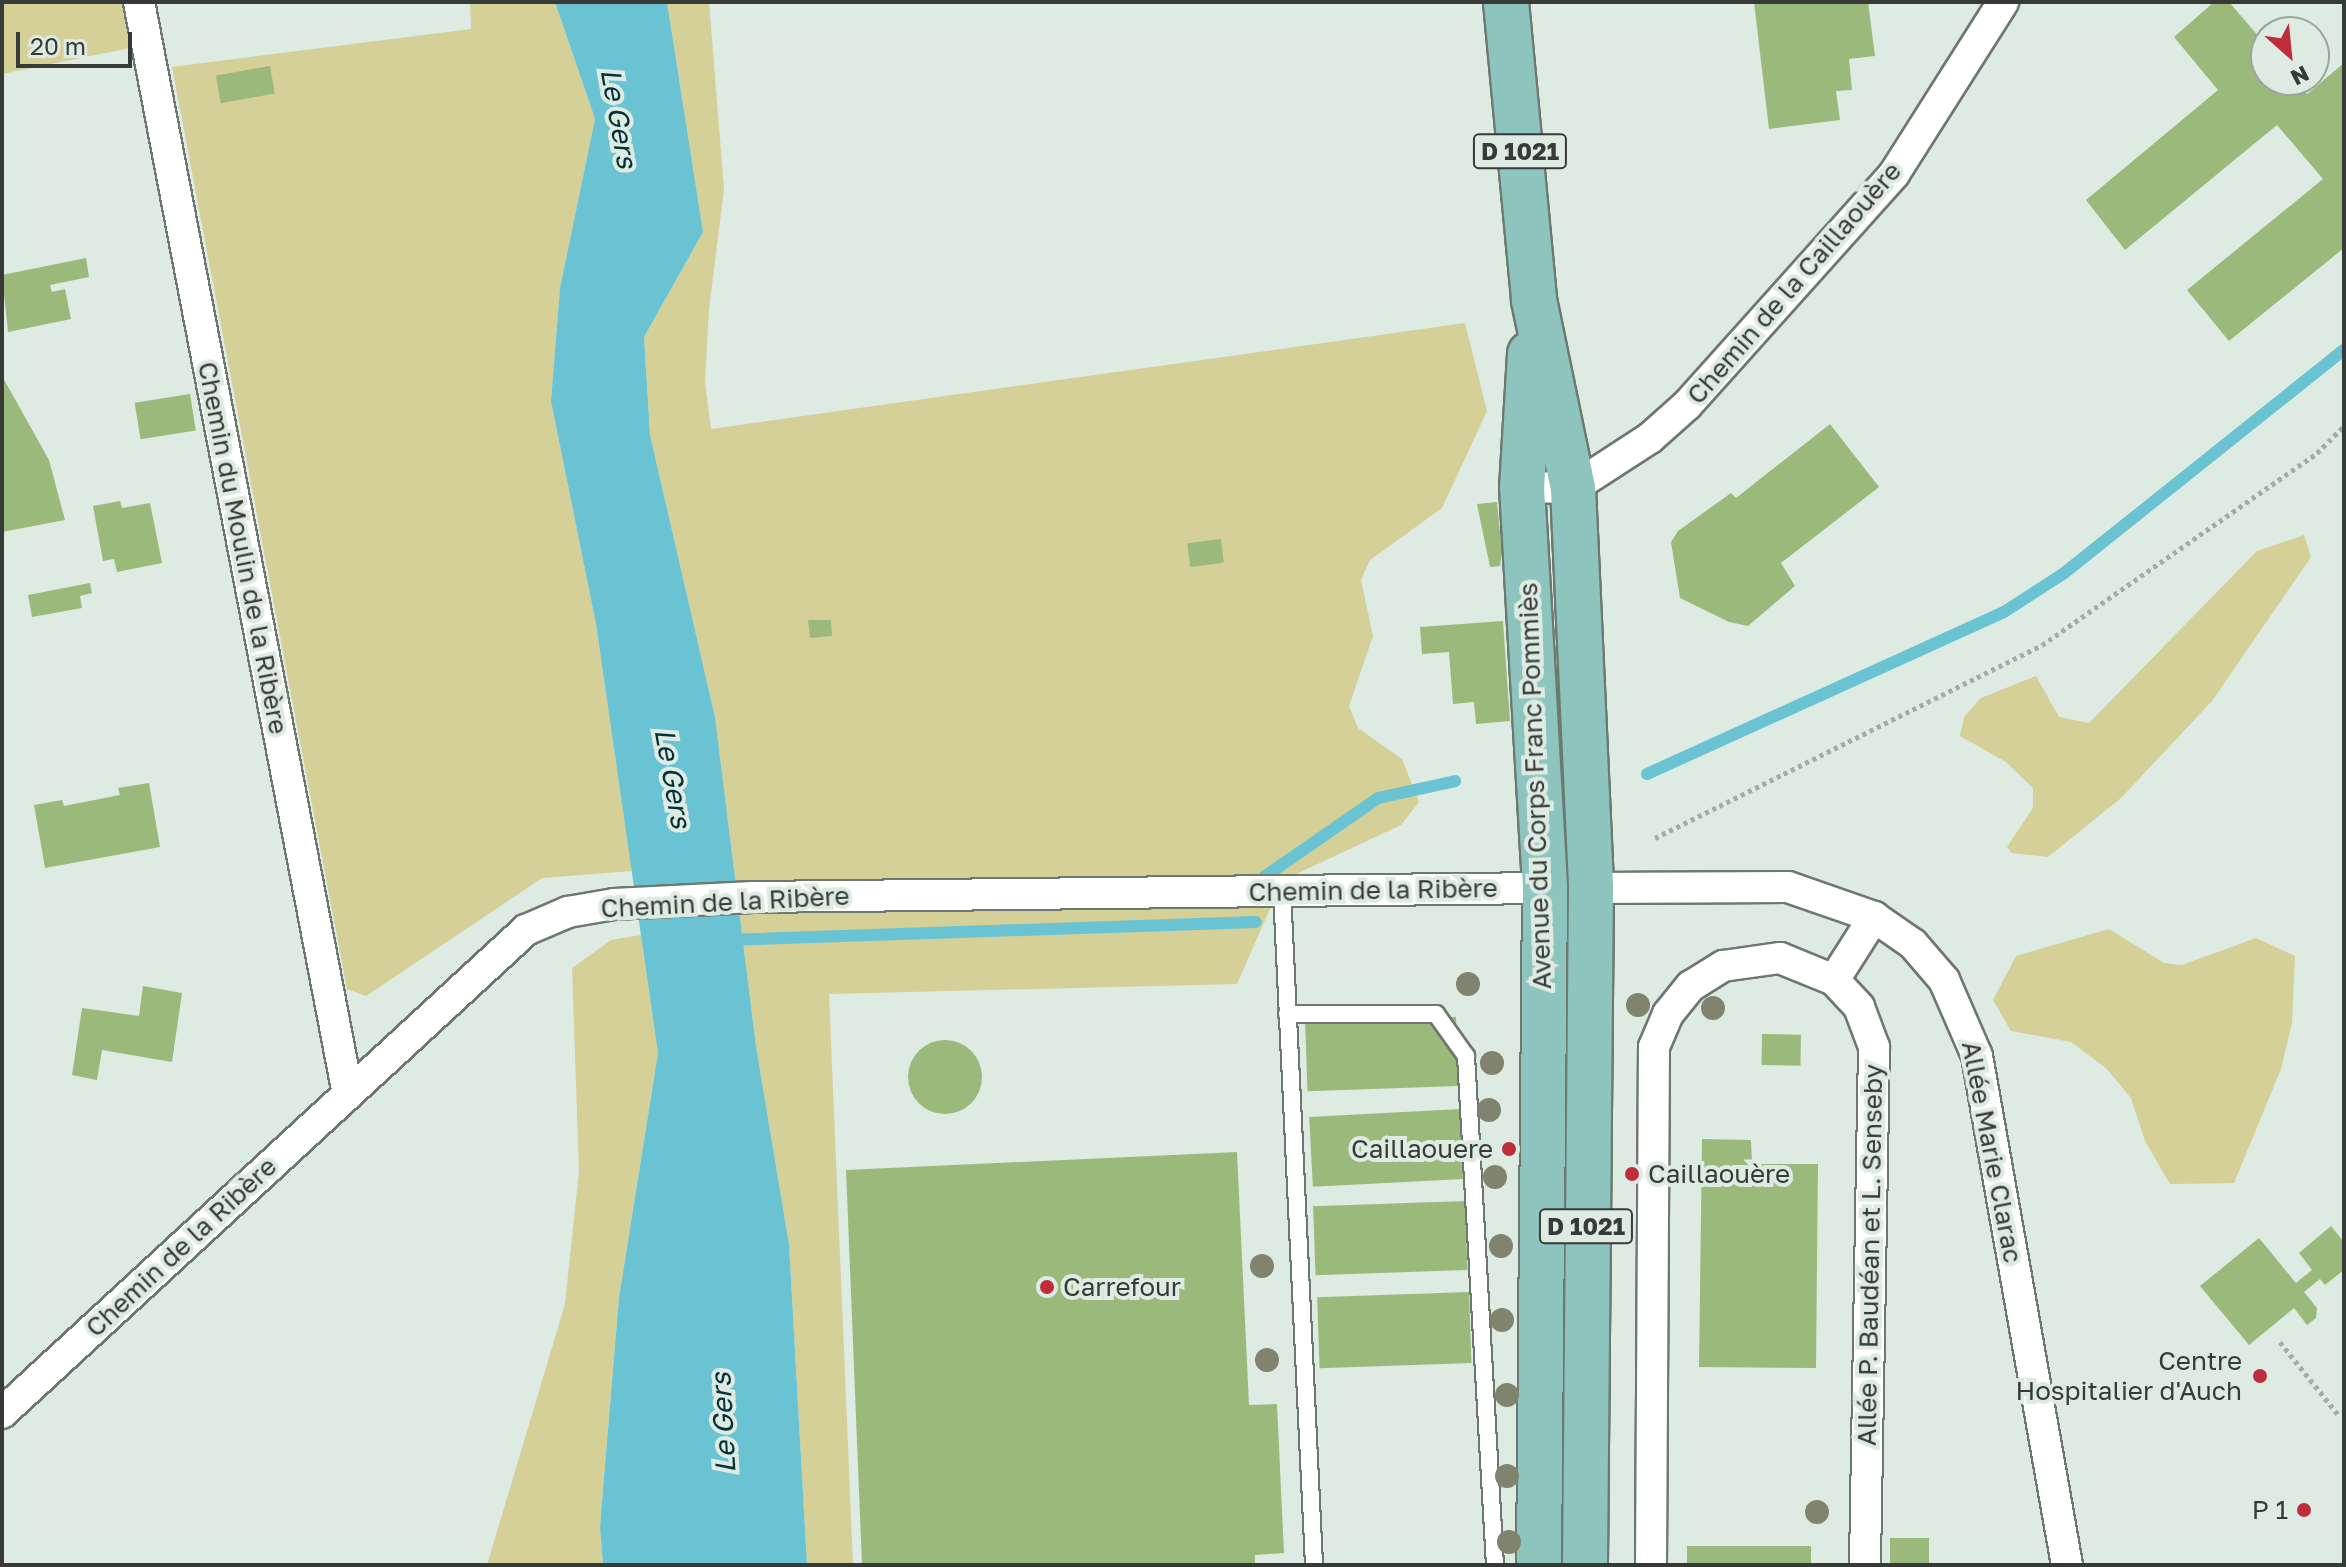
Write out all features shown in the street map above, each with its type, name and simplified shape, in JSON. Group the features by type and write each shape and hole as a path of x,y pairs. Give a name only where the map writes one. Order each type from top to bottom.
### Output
{"main road":[{"name":"D 1021","path":"1506,2 1534,300 1573,488"},
{"name":"D 1021","path":"1522,487 1534,300"},
{"name":"Avenue du Corps Franc Pommiès","path":"1522,487 1545,888 1539,1565"},
{"name":"Avenue du Corps Franc Pommiès","path":"1573,488 1591,888 1585,1565"}],"street":[{"name":"Chemin du Moulin de la Ribère","path":"139,2 348,1094"},
{"name":"Chemin de la Caillaouère","path":"1573,488 1640,445 1687,405 1833,246 1894,174 2003,2"},
{"path":"1522,487 1573,488"},
{"name":"Allée Marie Clarac","path":"1591,888 1788,887 1874,917 1913,944 1944,980 1977,1056 2067,1565"},
{"name":"Chemin de la Ribère","path":"2,1413 526,930 568,912 614,904 753,897 1545,888"},
{"path":"1834,980 1874,917"},
{"name":"Allée P. Baudéan et L. Senseby","path":"1651,1565 1654,1047 1668,1014 1691,986 1723,966 1780,958 1834,980 1859,1007 1874,1047 1865,1565"}],"lane":[{"path":"1282,891 1314,1565"},
{"path":"1287,1014 1436,1014 1466,1056 1495,1565"}],"path":[{"path":"1655,838 2042,645 2317,453 2344,426"},
{"path":"2280,1342 2340,1417"}],"shaded area":[{"path":"2,2 122,2 130,48 2,74"},
{"path":"470,2 555,2 595,119 560,288 551,401 596,624 632,871 542,878 366,996 347,989 172,67 471,29"},
{"path":"667,2 709,2 724,189 709,309 705,382 711,429 1465,323 1487,411 1442,508 1370,560 1361,580 1373,636 1349,706 1358,728 1402,759 1419,802 1401,825 1290,877 1269,911 1237,984 829,994 853,1565 807,1565 789,1244 756,1046 715,717 650,435 644,337 703,232"},
{"path":"2304,535 2311,557 2212,701 2121,798 2048,857 2012,853 2007,847 2033,808 2033,788 2006,762 1960,736 1964,717 1981,698 2036,676 2059,717 2089,723 2257,551"},
{"path":"2109,929 2164,963 2182,965 2256,938 2295,956 2292,1023 2281,1069 2234,1183 2170,1184 2145,1141 2131,1098 2106,1068 2071,1042 2011,1031 1993,1000 2016,956"},
{"path":"641,935 658,1053 619,1298 600,1526 603,1565 487,1565 565,1304 579,1171 572,968 611,940"}],"water":[{"name":"Le Gers","path":"555,2 667,2 703,232 644,337 650,435 715,717 756,1046 789,1244 807,1565 603,1565 600,1526 619,1298 658,1053 596,624 551,401 560,288 595,119"}],"building":[{"path":"1754,2 1868,2 1875,56 1849,59 1852,90 1836,91 1840,120 1769,129"},
{"path":"2214,2 2229,2 2250,26 2250,96 2330,96 2330,75 2344,63 2344,248 2229,341 2187,290 2323,179 2277,125 2125,250 2086,200 2218,90 2174,37"},
{"path":"270,66 275,94 221,103 216,76"},
{"path":"86,258 89,277 50,285 52,292 65,289 71,319 8,332 2,275"},
{"path":"2,376 49,460 65,520 2,532"},
{"path":"190,394 196,431 140,439 135,403"},
{"path":"1830,424 1879,487 1781,563 1795,586 1748,626 1729,622 1680,598 1671,542 1678,531 1731,493 1736,498"},
{"path":"120,501 122,508 150,503 162,563 117,572 114,559 103,561 93,506"},
{"path":"1497,502 1502,552 1500,566 1490,567 1477,504"},
{"path":"1221,539 1224,563 1190,567 1187,543"},
{"path":"90,583 92,593 80,596 82,608 32,617 28,595"},
{"path":"808,620 831,620 832,636 810,638"},
{"path":"1503,621 1510,721 1476,724 1474,702 1453,704 1449,652 1422,654 1420,627"},
{"path":"149,783 160,847 45,868 34,805 62,800 64,806 120,795 118,788"},
{"path":"143,986 182,993 172,1062 102,1050 97,1080 72,1075 82,1008 139,1016"},
{"path":"1456,1017 1458,1086 1308,1091 1305,1022"},
{"path":"1762,1034 1801,1035 1800,1066 1761,1065"},
{"path":"945,1040 966,1046 976,1056 982,1077 976,1098 966,1108 945,1114 924,1108 914,1098 908,1077 914,1056 924,1046"},
{"path":"1460,1109 1464,1179 1313,1187 1309,1117"},
{"path":"1702,1139 1751,1140 1752,1164 1818,1164 1816,1368 1699,1367"},
{"name":"Carrefour","path":"1237,1152 1249,1405 1277,1404 1284,1553 1255,1555 1255,1565 862,1565 846,1170"},
{"path":"1465,1201 1467,1270 1316,1275 1313,1206"},
{"path":"2331,1226 2344,1242 2344,1270 2325,1285 2320,1279 2304,1292 2317,1308 2316,1318 2307,1325 2294,1308 2249,1345 2200,1286 2259,1238 2296,1283 2312,1270 2299,1253"},
{"path":"1469,1292 1471,1363 1320,1368 1317,1297"},
{"path":"1890,1538 1929,1538 1929,1565 1890,1565"},
{"path":"1687,1546 1811,1546 1811,1565 1687,1565"}],"waterway":[{"path":"1647,774 2004,612 2063,574 2344,350"},
{"path":"1264,877 1378,798 1455,781"},
{"path":"727,940 1256,922"}],"place":[{"name":"Caillaouere","path":"1509,1149"},
{"name":"Caillaouère","path":"1632,1174"},
{"name":"Carrefour","path":"1047,1287"},
{"name":"Centre Hospitalier d'Auch","path":"2260,1376"},
{"name":"P 1","path":"2304,1510"}]}
